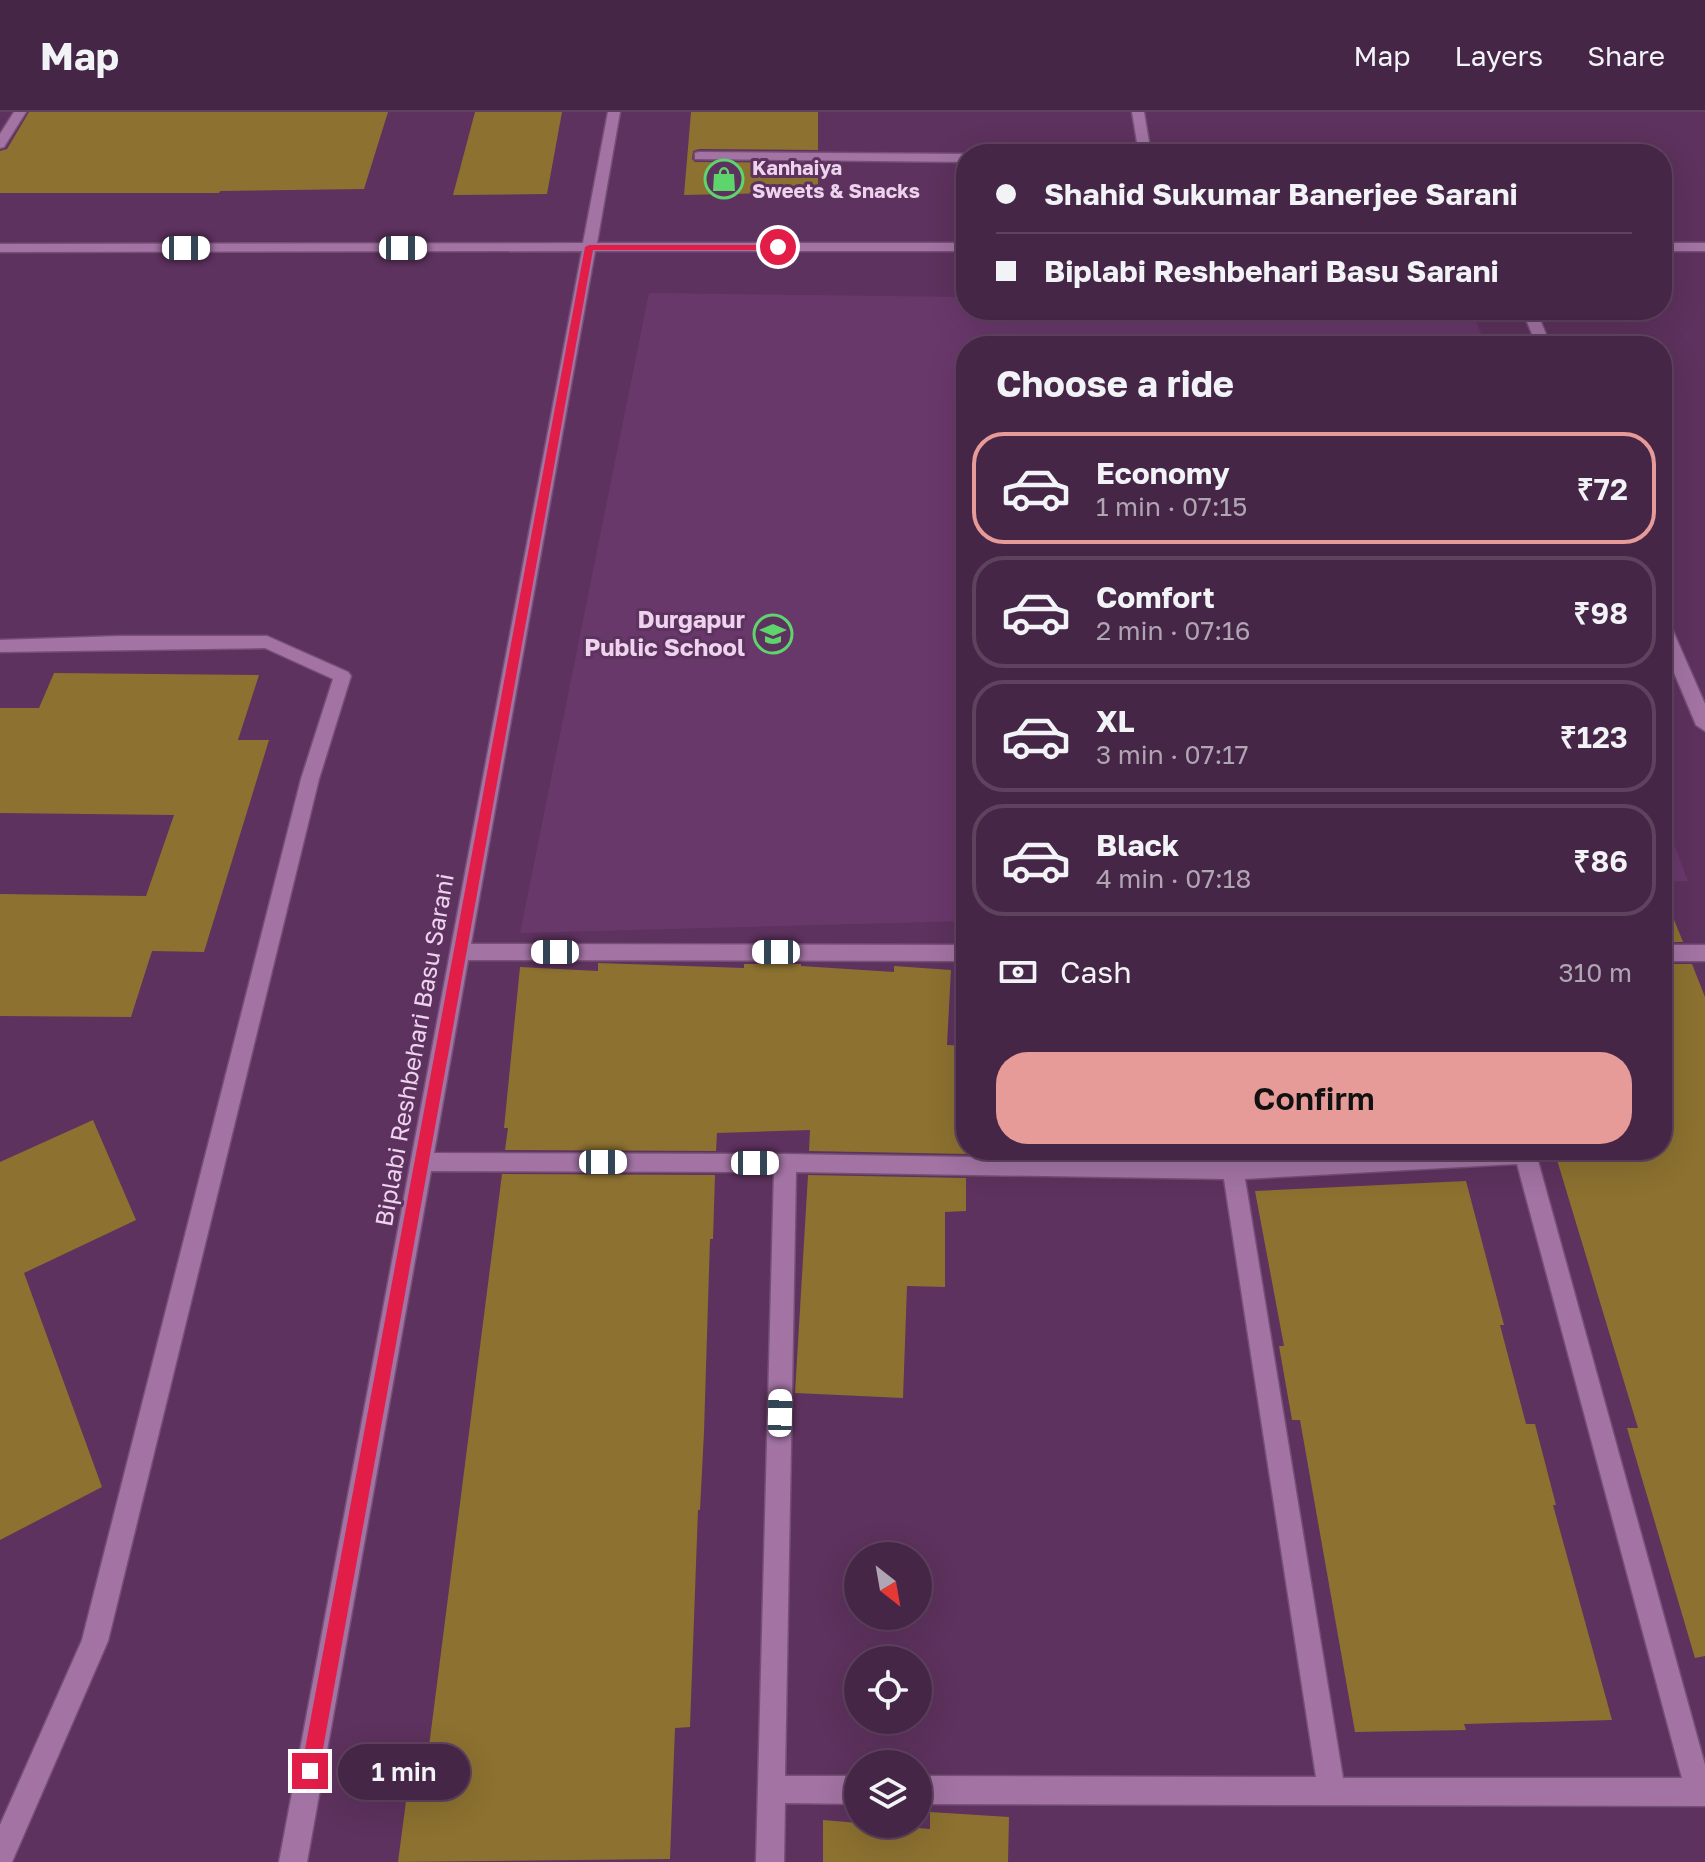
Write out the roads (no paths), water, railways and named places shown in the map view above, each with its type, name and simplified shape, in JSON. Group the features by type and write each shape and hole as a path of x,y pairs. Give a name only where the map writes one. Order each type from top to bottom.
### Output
{"street":[{"path":"0,144 20,112"},
{"name":"Biplabi Reshbehari Basu Sarani","path":"293,1862 614,112"},
{"path":"1138,112 1143,144"},
{"path":"699,156 956,158"},
{"path":"0,248 956,247"},
{"path":"1672,247 1705,247"},
{"path":"0,646 267,642 342,676 310,779 95,1641 0,1857"},
{"path":"1672,647 1705,725"},
{"path":"460,952 956,953"},
{"path":"1672,953 1705,953"},
{"path":"421,1162 785,1163 1233,1170 1395,1160"},
{"path":"932,1790 1702,1792 1527,1160"},
{"path":"770,1862 785,1163"},
{"path":"1233,1170 1332,1792"},
{"path":"773,1789 844,1790"}],"place":[{"name":"Kanhaiya Sweets & Snacks","path":"724,179"},
{"name":"Durgapur Public School","path":"773,634"}]}
